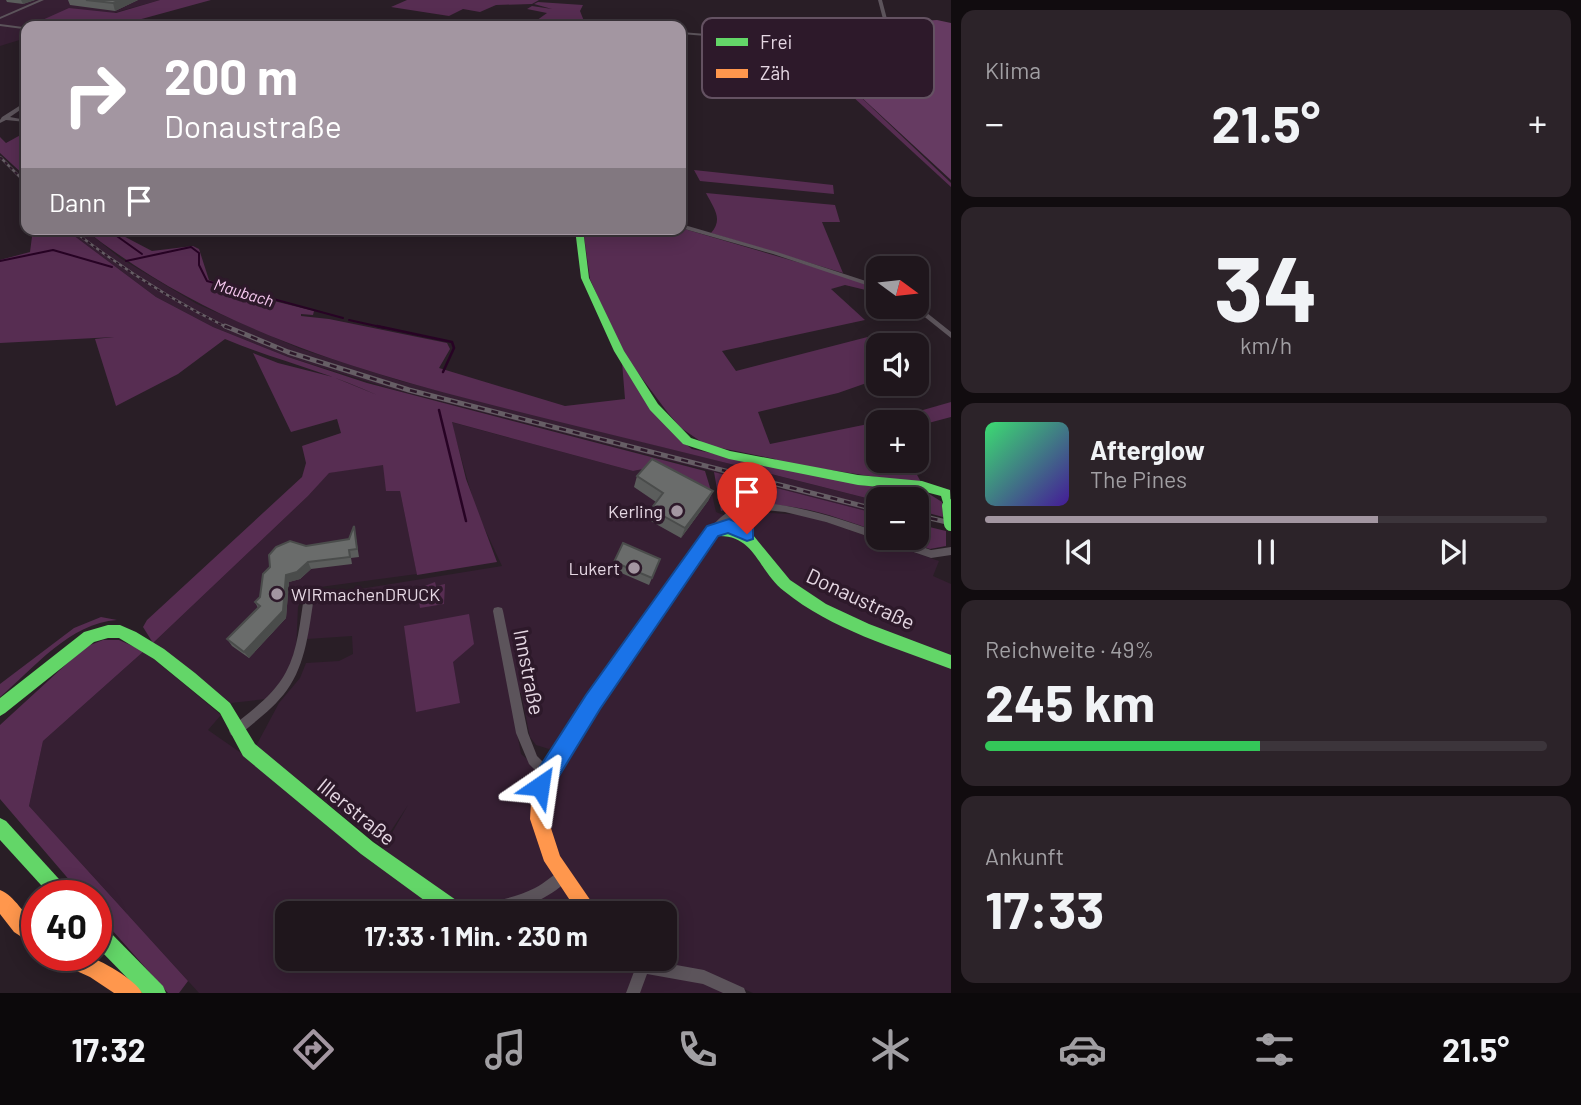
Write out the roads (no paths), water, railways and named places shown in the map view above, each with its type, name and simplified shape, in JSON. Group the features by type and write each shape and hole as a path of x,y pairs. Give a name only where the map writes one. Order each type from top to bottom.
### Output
{"street":[{"path":"0,18 42,0"},
{"path":"880,0 885,18"},
{"path":"0,25 21,28"},
{"path":"2,121 21,108"},
{"path":"2,121 21,120"},
{"path":"686,227 866,283"},
{"path":"580,235 585,278 619,351 654,407 687,441 729,455 858,481 934,489 946,493 951,524"},
{"path":"929,318 951,336"},
{"path":"582,901 553,861 539,819 540,786 713,531 733,512 764,507 802,511 866,531"},
{"name":"Donaustraße","path":"713,531 729,526 741,529 782,581 812,603 951,662"},
{"path":"921,550 932,554 951,551"},
{"path":"235,731 272,701 291,677 302,649 309,597"},
{"name":"Innstraße","path":"498,611 522,733 533,760 547,774"},
{"name":"Illerstraße","path":"0,708 89,636 104,631 121,632 148,646 227,710 235,731 249,750 367,848 437,901"},
{"name":"Illerstraße","path":"0,716 29,687"},
{"path":"0,827 48,880"},
{"path":"515,901 550,889 563,876"},
{"path":"0,899 21,921"},
{"path":"112,948 156,993"},
{"path":"99,971 132,993"},
{"path":"633,993 638,971"},
{"path":"677,971 704,977 739,993"}],"waterway":[{"path":"115,235 142,254"},
{"name":"Maubach","path":"126,261 191,247 199,253 199,265 207,281 343,318"},
{"name":"Maubach","path":"0,261 53,250 112,267"},
{"name":"Maubach","path":"349,320 385,328"},
{"name":"Maubach","path":"377,326 452,342 454,348 443,372"},
{"name":"Maubach","path":"439,410 466,521"}],"railway":[{"path":"0,157 21,178"},
{"path":"79,235 147,283 228,328"},
{"path":"225,326 288,352 409,390 866,507"},
{"path":"929,518 951,523"}],"place":[{"name":"Kerling","path":"677,511"},
{"name":"Lukert","path":"634,568"},
{"name":"WIRmachenDRUCK","path":"277,594"}]}
